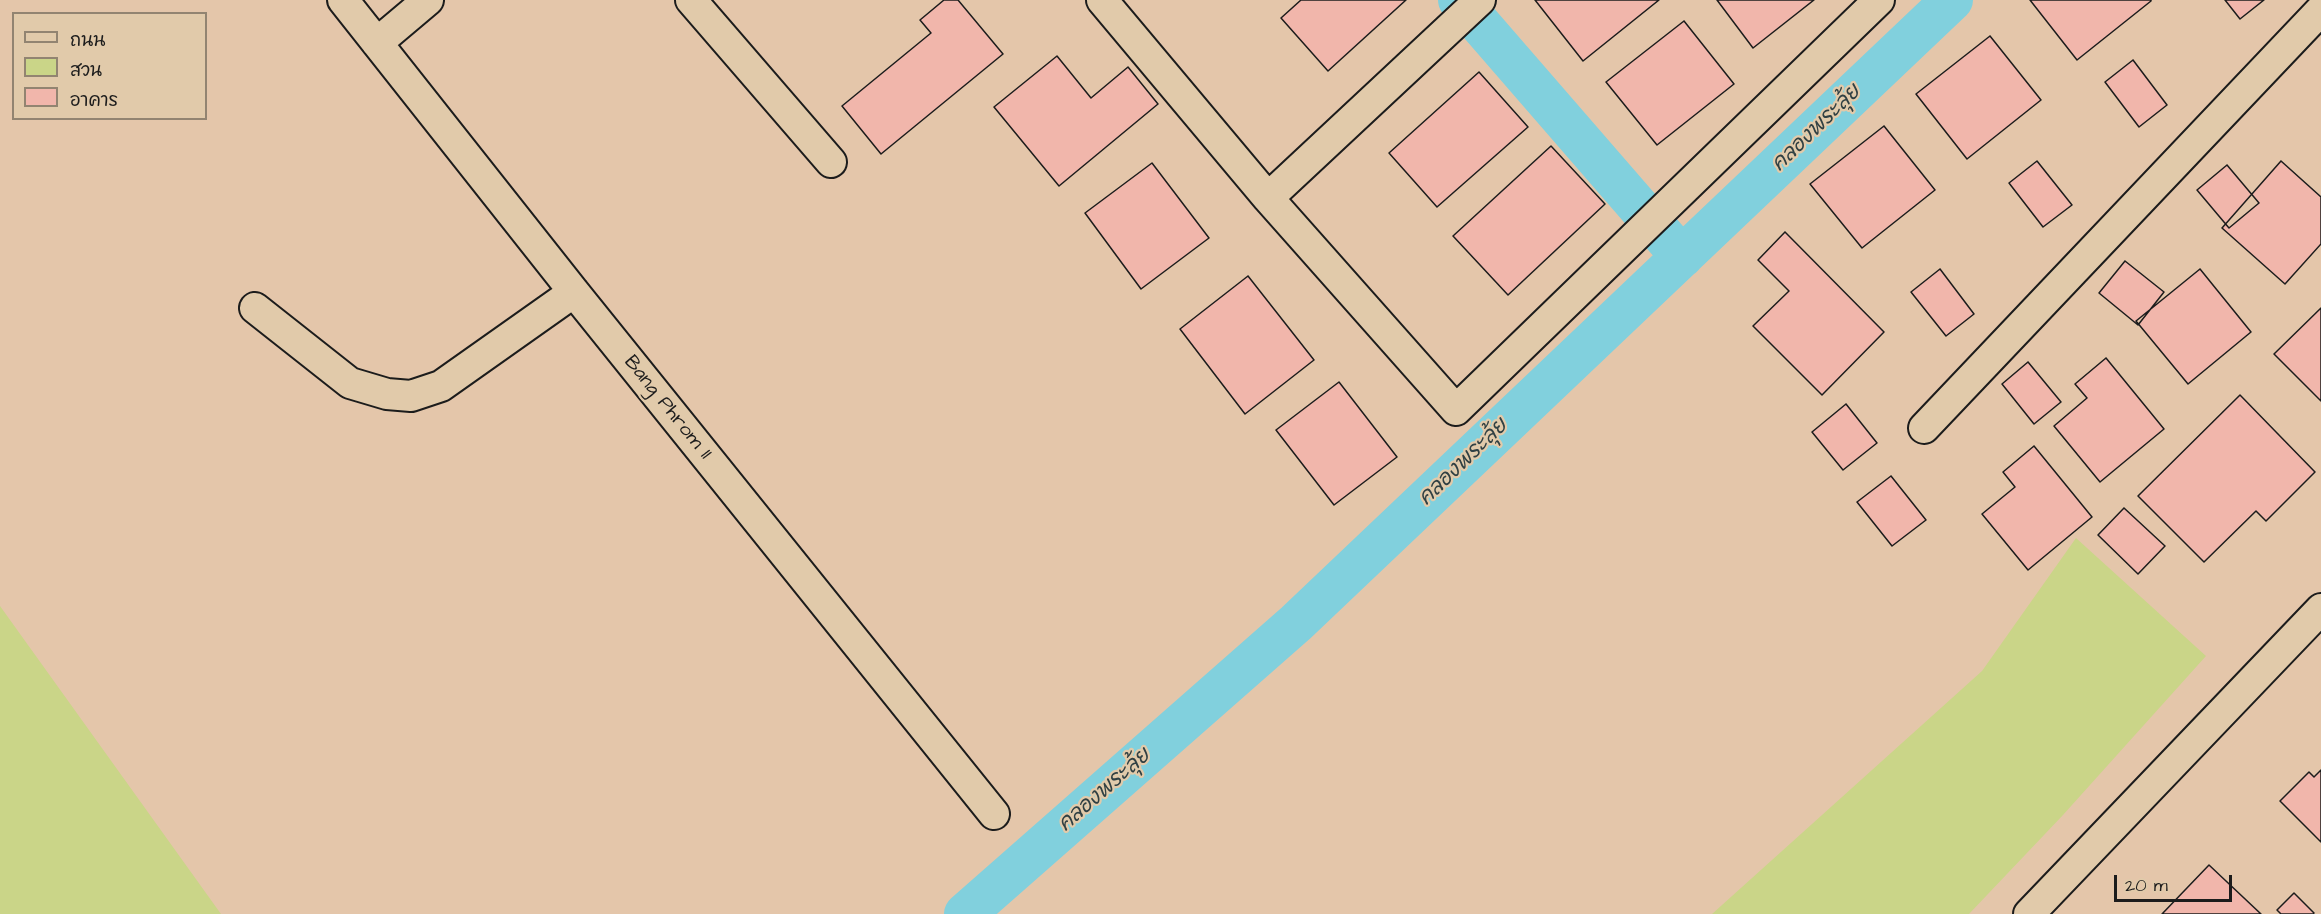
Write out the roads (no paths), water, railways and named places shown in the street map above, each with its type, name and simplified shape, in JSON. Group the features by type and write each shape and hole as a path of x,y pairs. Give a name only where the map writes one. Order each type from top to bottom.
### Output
{"street":[{"name":"Bang Phrom 11","path":"344,0 574,292 994,814"},
{"path":"377,43 428,0"},
{"path":"691,0 831,162"},
{"path":"1102,0 1268,198 1456,410 1879,0"},
{"path":"1268,198 1472,7"},
{"path":"1924,428 2321,10"},
{"path":"255,308 351,383 387,394 411,396 441,386 574,292"},
{"path":"2029,914 2321,609"}],"waterway":[{"path":"1459,0 1682,257"},
{"name":"คลองพระลุ้ย","path":"965,914 1296,623 1952,0"}]}
